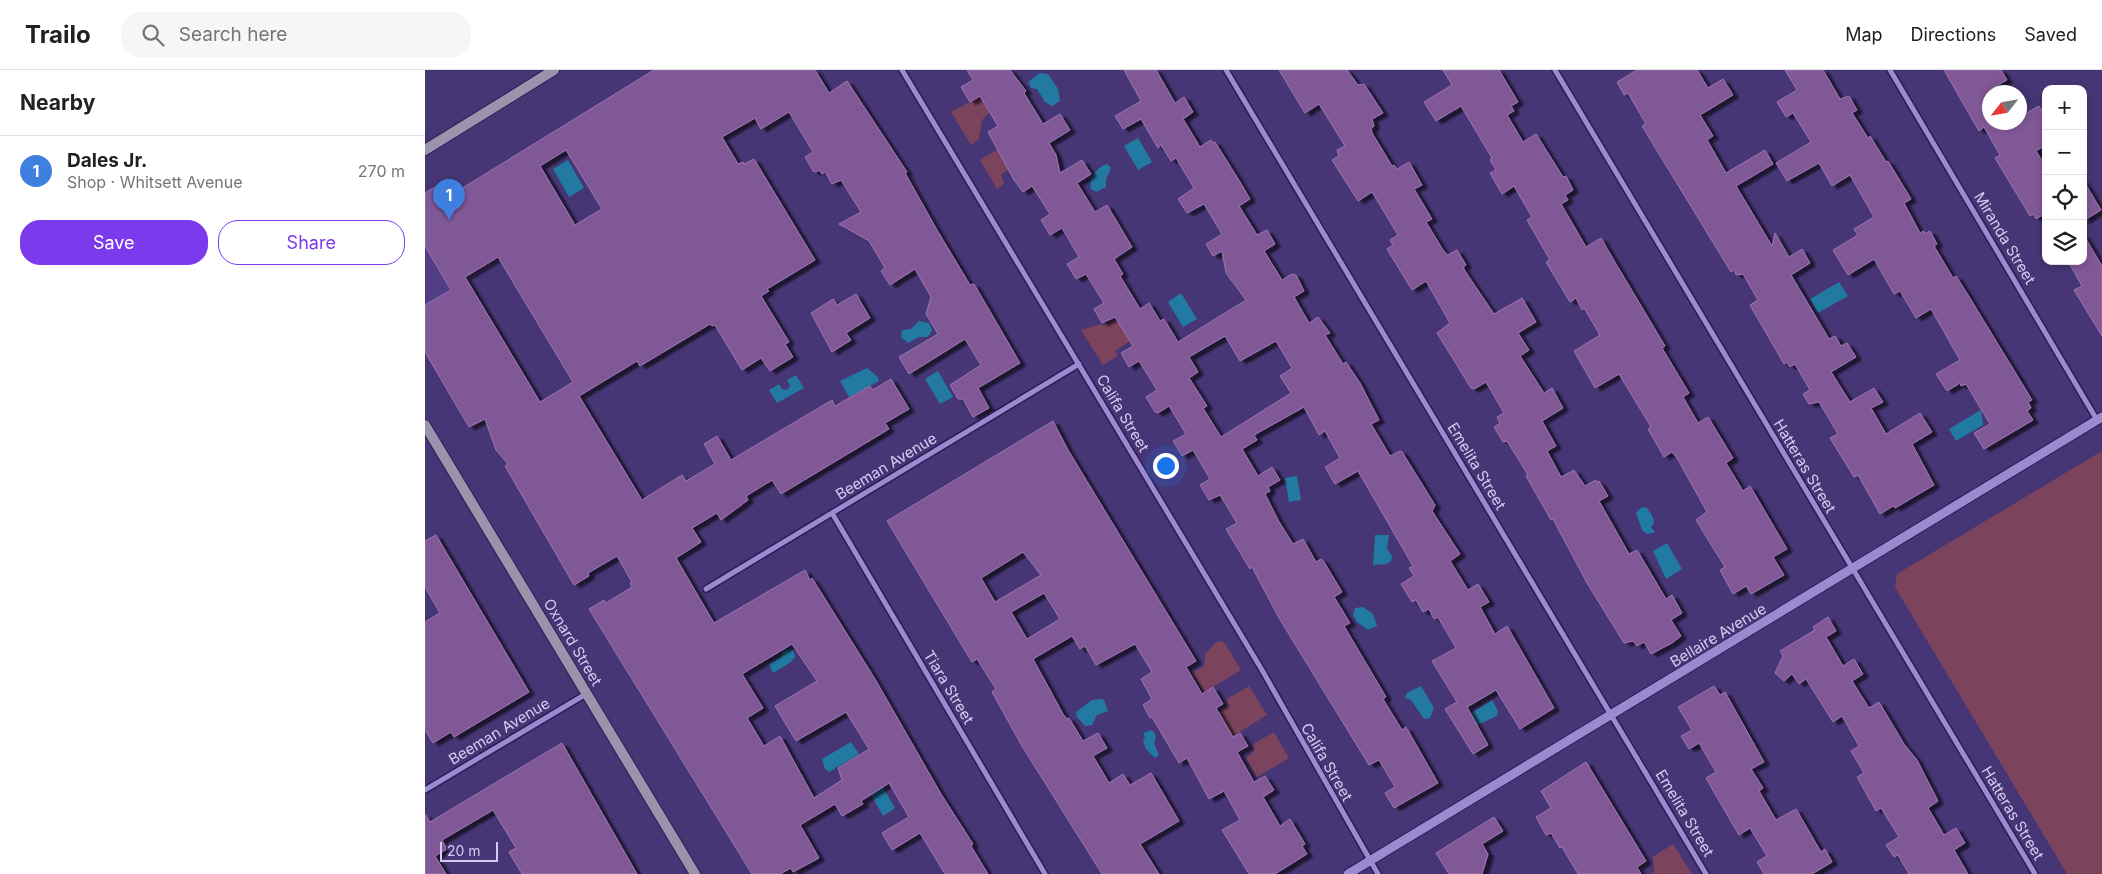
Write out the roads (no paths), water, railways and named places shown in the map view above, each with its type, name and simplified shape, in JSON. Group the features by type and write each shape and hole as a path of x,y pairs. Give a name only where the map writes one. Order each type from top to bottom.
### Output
{"main road":[{"path":"425,150 554,70"},
{"name":"Oxnard Street","path":"425,425 695,874"}],"street":[{"name":"Califa Street","path":"902,70 1262,670 1378,874"},
{"name":"Emelita Street","path":"1226,70 1706,874"},
{"name":"Hatteras Street","path":"1555,70 2035,874"},
{"name":"Miranda Street","path":"1890,70 2100,419"},
{"name":"Beeman Avenue","path":"706,589 1079,364"},
{"name":"Bellaire Avenue","path":"1347,874 2100,419"},
{"name":"Tiara Street","path":"832,513 1045,874"},
{"name":"Beeman Avenue","path":"425,790 587,693"}],"water":[{"path":"1040,73 1048,74 1058,89 1060,101 1052,106 1045,102 1037,89 1031,88 1028,82"},
{"path":"1138,138 1152,162 1138,170 1124,146"},
{"path":"568,160 584,188 569,197 553,169"},
{"path":"1107,164 1111,168 1106,179 1106,187 1096,192 1091,189 1092,177 1100,168"},
{"path":"1839,282 1848,296 1818,313 1810,299"},
{"path":"1181,293 1197,319 1183,327 1168,302"},
{"path":"919,321 929,323 932,330 928,337 919,337 908,343 901,337 902,330 911,329"},
{"path":"867,368 877,376 879,381 849,397 840,381"},
{"path":"938,371 953,397 940,404 925,379"},
{"path":"796,375 804,388 777,403 769,390 779,384 782,389 787,390 790,386 787,380"},
{"path":"1981,410 1983,425 1956,441 1949,429"},
{"path":"1297,476 1301,500 1289,502 1285,478"},
{"path":"1642,507 1647,508 1653,517 1654,523 1651,527 1655,532 1653,533 1647,534 1642,530 1636,513"},
{"path":"1375,535 1389,535 1387,549 1392,556 1391,561 1386,564 1373,565"},
{"path":"1667,543 1682,569 1666,579 1653,551"},
{"path":"1363,607 1373,614 1377,626 1368,630 1357,622 1353,615 1355,608"},
{"path":"784,649 793,650 795,657 791,662 773,673 769,664 781,657"},
{"path":"1421,686 1434,708 1430,718 1424,719 1411,700 1405,698 1407,693"},
{"path":"1092,700 1104,700 1108,711 1097,715 1092,725 1085,726 1077,717 1076,712"},
{"path":"1492,700 1498,711 1497,716 1477,725 1470,714"},
{"path":"1152,730 1156,736 1154,744 1159,755 1155,758 1146,749 1143,741 1145,737 1143,733"},
{"path":"851,742 859,754 829,772 825,769 822,759"},
{"path":"881,784 895,808 883,816 868,789"}],"place":[{"name":"Dales Jr.","path":"449,220"}]}
